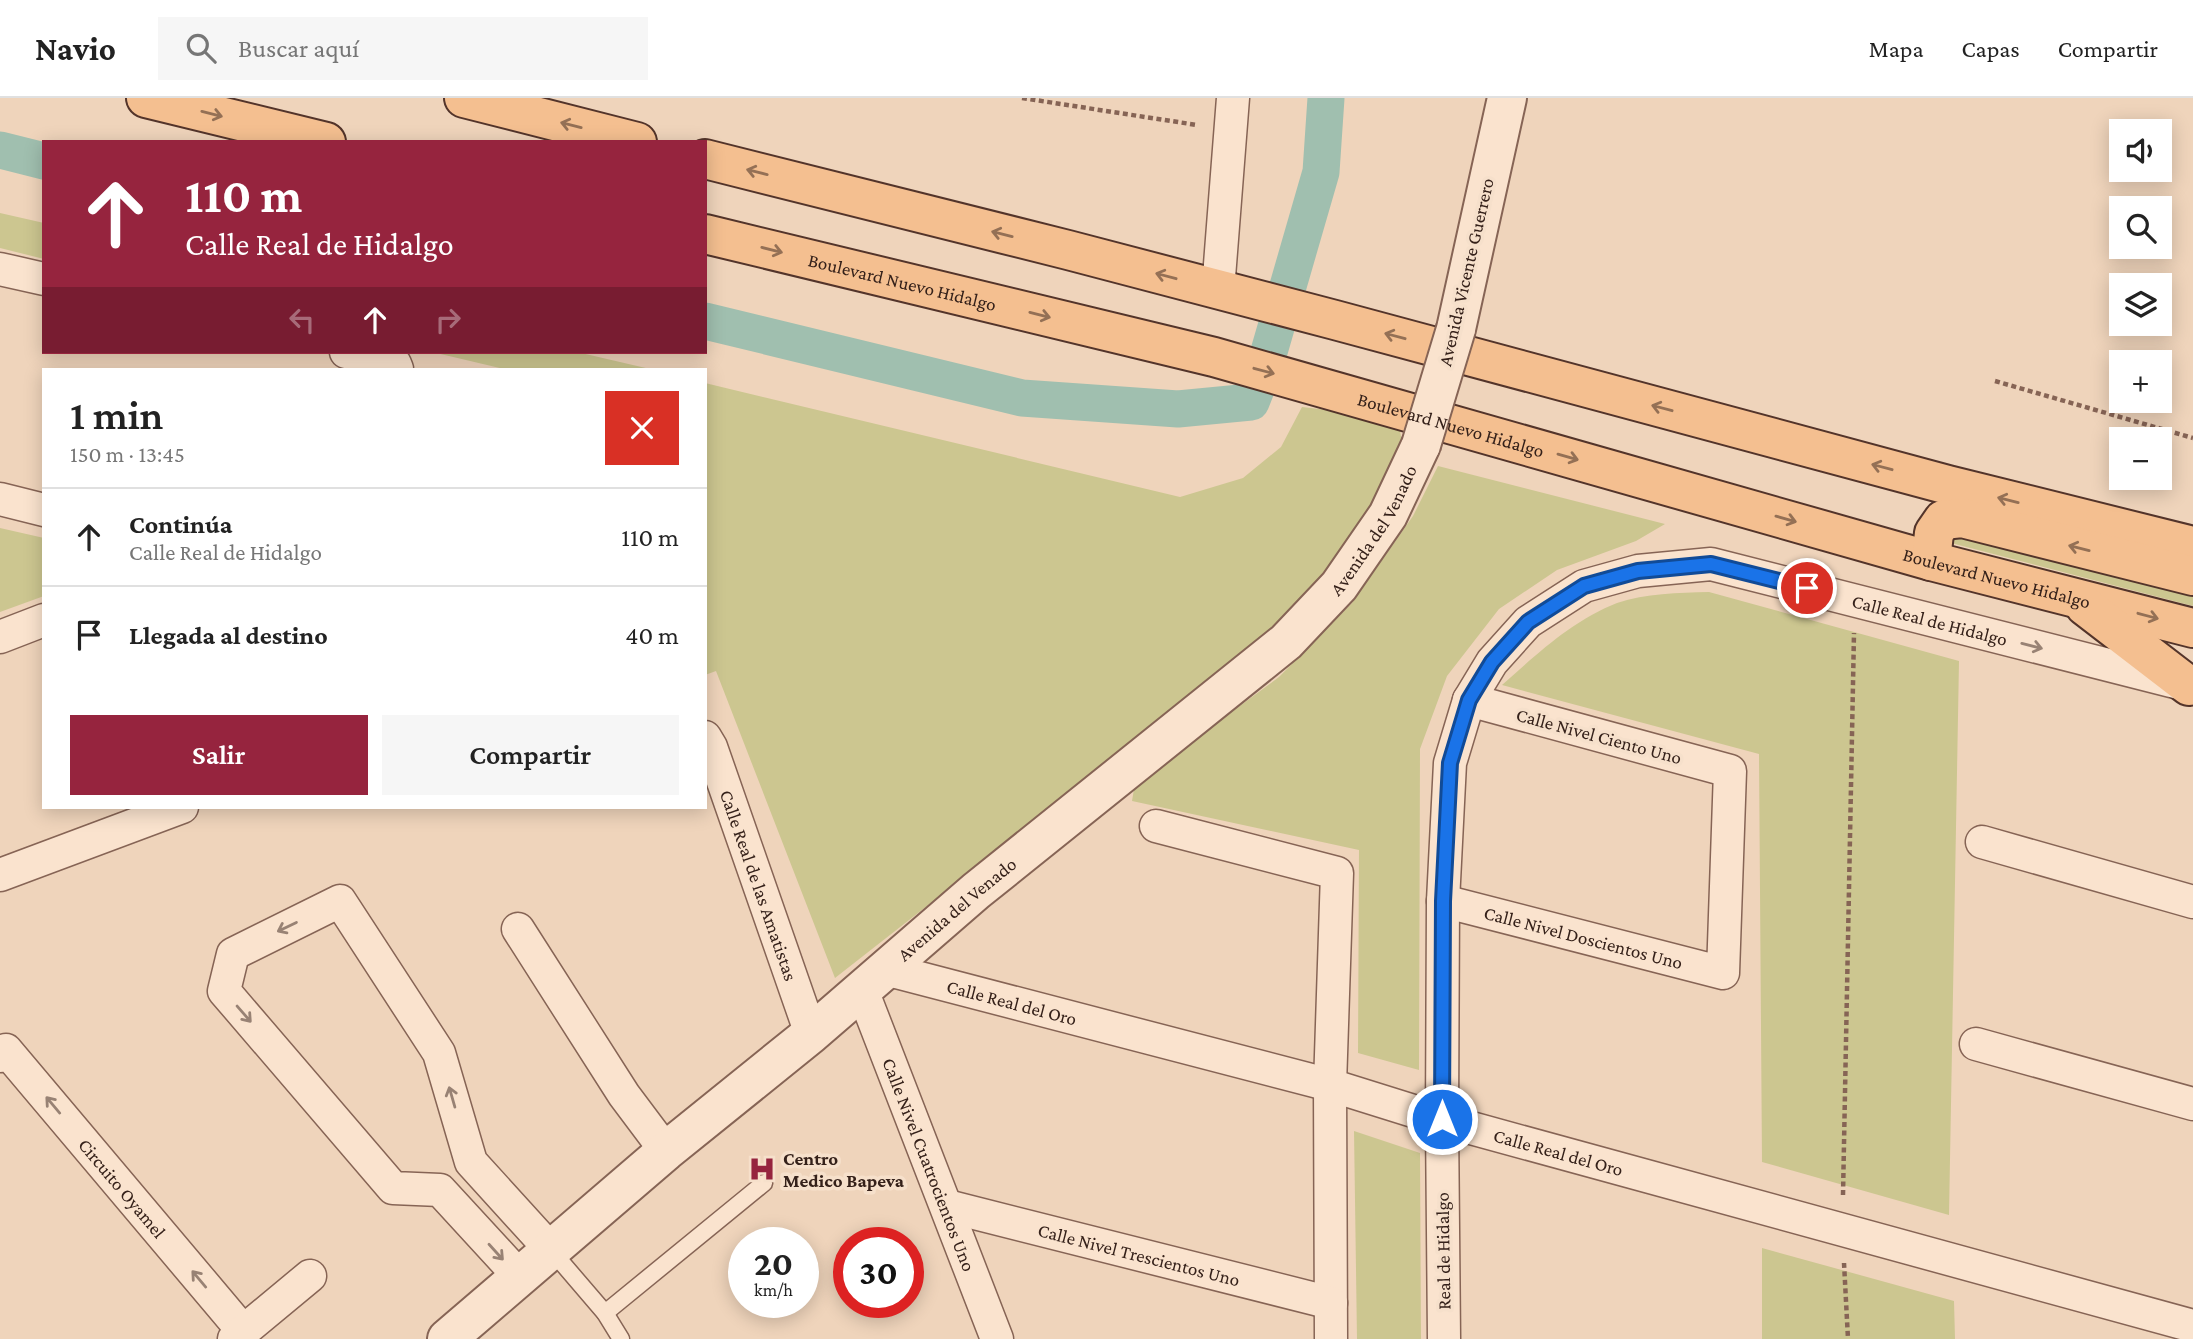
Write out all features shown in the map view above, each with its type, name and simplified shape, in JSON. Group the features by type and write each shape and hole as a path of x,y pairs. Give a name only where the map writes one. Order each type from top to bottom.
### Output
{"main road":[{"path":"146,98 318,140"},
{"path":"464,98 629,140"},
{"path":"707,160 1335,320 1948,485 2193,546"},
{"name":"Boulevard Nuevo Hidalgo","path":"707,234 1214,357 1931,561 2193,628"},
{"path":"1931,561 1934,533 1943,520 1962,518 2193,576"},
{"path":"2073,596 2191,687"}],"street":[{"path":"1218,290 1233,98"},
{"name":"Avenida Vicente Guerrero","path":"1421,445 1456,329 1507,98"},
{"path":"0,269 42,279"},
{"path":"353,354 396,366"},
{"name":"Avenida del Venado","path":"453,1337 666,1151 811,1034 976,891 1286,642 1339,586 1388,515 1421,445"},
{"path":"0,499 42,510"},
{"name":"Calle Real de Hidalgo","path":"1584,586 1638,571 1711,564 2191,687"},
{"name":"Real de Hidalgo","path":"1447,1338 1442,1119 1443,901 1450,763 1469,700 1492,662 1528,622 1584,586"},
{"path":"0,637 42,621"},
{"name":"Calle Nivel Ciento Uno","path":"1469,700 1730,771 1723,973"},
{"name":"Calle Real de las Amatistas","path":"707,740 811,1034"},
{"path":"0,875 177,809"},
{"path":"1156,826 1337,873 1330,1084 1331,1339"},
{"path":"1982,842 2193,902"},
{"path":"471,1162 440,1190 393,1188 224,991 233,954 340,901 439,1053 471,1162 551,1250"},
{"name":"Calle Nivel Doscientos Uno","path":"1443,901 1723,973"},
{"path":"518,929 624,1095 666,1151"},
{"name":"Calle Real del Oro","path":"874,979 1330,1084 1442,1119 2193,1326"},
{"name":"Calle Nivel Cuatrocientos Uno","path":"874,979 947,1206 997,1339"},
{"path":"1976,1044 2193,1104"},
{"name":"Circuito Oyamel","path":"0,1056 6,1050 238,1335 310,1276"},
{"path":"440,1190 520,1277"},
{"name":"Calle Nivel Trescientos Uno","path":"947,1206 1331,1303"}],"lane":[{"path":"605,1313 764,1183"},
{"path":"551,1250 605,1313 621,1339"}],"path":[{"path":"1022,98 1230,131"},
{"path":"1996,381 2193,438"},
{"path":"1847,1339 1842,1230 1855,601"}],"shaded area":[{"path":"0,213 42,223 42,258 0,248"},
{"path":"440,354 586,354 646,368 500,368"},
{"path":"707,383 1180,497 1243,478 1281,447 1302,407 1398,418 1402,443 1369,514 1329,573 1277,632 835,978 716,671 707,674"},
{"path":"1438,466 1665,524 1636,541 1557,570 1499,609 1447,676 1420,749 1419,1070 1358,1053 1359,850 1132,801 1135,783 1279,677 1352,603 1413,516"},
{"path":"1956,527 2193,588 2193,606 1951,543"},
{"path":"0,528 42,538 42,597 0,612"},
{"path":"1709,592 1959,661 1949,1215 1762,1162 1759,754 1502,685 1556,639 1601,610 1639,597"},
{"path":"1354,1131 1420,1153 1421,1339 1357,1339"},
{"path":"1762,1248 1954,1301 1955,1339 1762,1339"}],"waterway":[{"path":"707,321 1022,398 1178,409 1251,402 1264,369 1321,172 1326,98"},
{"path":"0,150 42,160"}],"place":[{"name":"Centro Medico Bapeva","path":"762,1169"}],"route":[{"path":"1442,1119 1443,901 1450,763 1469,700 1492,662 1528,622 1584,586 1638,571 1711,564 1807,588"}]}
